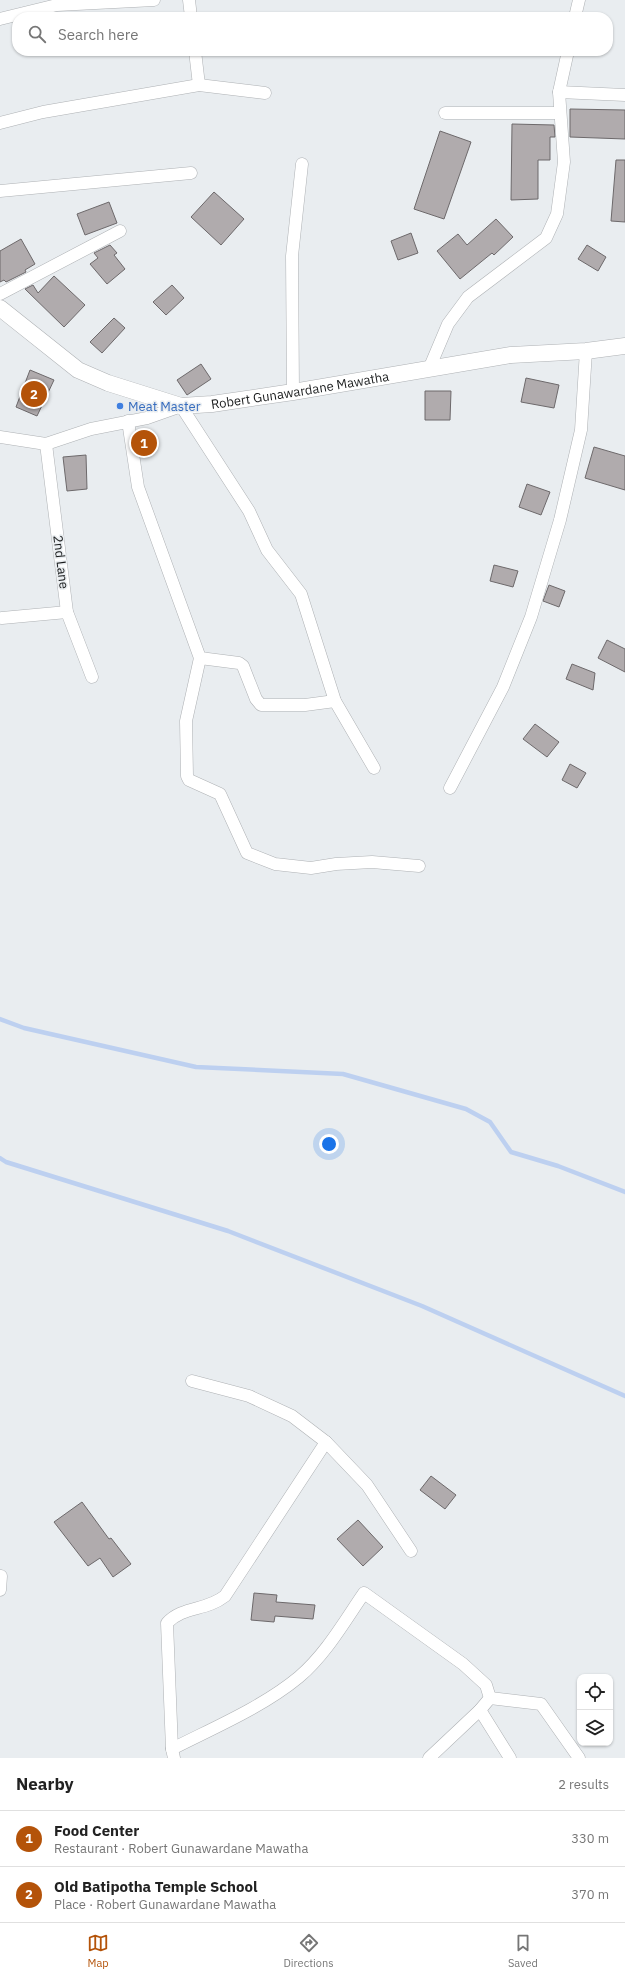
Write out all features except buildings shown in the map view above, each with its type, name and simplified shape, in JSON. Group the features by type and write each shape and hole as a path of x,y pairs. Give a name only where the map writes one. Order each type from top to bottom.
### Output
{"street":[{"path":"28,12 57,5 154,0"},
{"path":"189,0 190,12"},
{"path":"576,12 579,0"},
{"path":"0,19 12,16"},
{"path":"196,56 199,85"},
{"path":"429,368 448,324 468,297 546,238 558,214 564,162 559,113 559,92 567,56"},
{"path":"0,123 42,112 199,85 265,93"},
{"path":"559,92 625,95"},
{"path":"445,113 559,113"},
{"path":"293,392 292,256 302,164"},
{"path":"0,191 190,173"},
{"path":"0,294 120,231"},
{"name":"Robert Gunawardane Mawatha","path":"0,308 78,370 108,383 181,406 212,404 293,392 511,355 586,351 625,346"},
{"path":"450,788 503,688 531,617 560,520 581,430 586,351"},
{"path":"0,437 46,444 90,429 147,418 181,406 249,511 268,550 301,594 335,701 374,768"},
{"path":"128,421 138,487 200,658 186,721 187,776 189,780 220,794 247,853 275,864 311,868 336,864 372,862 419,866"},
{"name":"2nd Lane","path":"46,444 67,612 92,677"},
{"path":"2,618 67,612"},
{"path":"200,658 239,663 244,666 256,699 261,705 305,704 335,701"},
{"path":"192,1381 249,1396 292,1416 326,1442 367,1485 411,1551"},
{"path":"326,1442 225,1596 215,1604 175,1614 167,1623 173,1754 259,1704 299,1677 328,1646 364,1593 462,1664 486,1685 490,1698"},
{"path":"0,1590 1,1576"},
{"path":"429,1758 480,1710 490,1698"},
{"path":"490,1698 541,1704 578,1758"},
{"path":"480,1710 510,1758"}],"waterway":[{"path":"0,1019 24,1028 196,1067 343,1074 466,1109 490,1122 511,1152 558,1166 625,1192"},
{"path":"0,1158 6,1162 228,1231 422,1306 625,1396"}],"place":[{"name":"Old Batipotha Temple School","path":"34,394"},
{"name":"Meat Master","path":"120,406"},
{"name":"Food Center","path":"144,443"}]}
